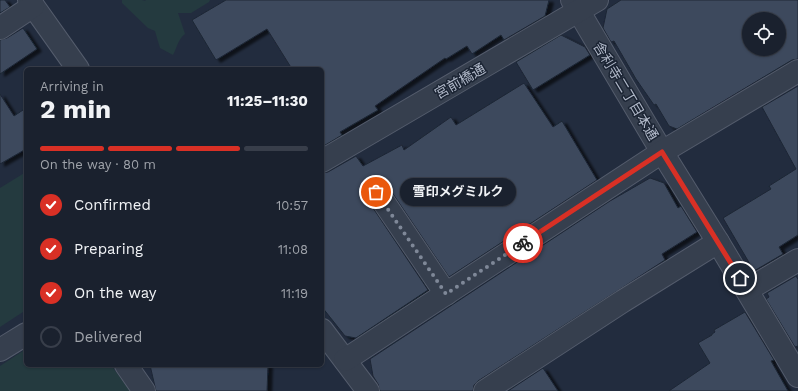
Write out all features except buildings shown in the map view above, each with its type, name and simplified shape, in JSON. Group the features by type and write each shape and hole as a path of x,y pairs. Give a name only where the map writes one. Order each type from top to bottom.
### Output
{"street":[{"name":"宮前橋通","path":"324,160 575,6 597,0"},
{"path":"0,28 31,3 77,67"},
{"name":"舎利寺二丁目本通","path":"575,6 798,376"},
{"path":"345,360 662,152 798,70"},
{"path":"376,192 446,294"},
{"path":"485,391 623,301 718,242"},
{"path":"747,290 798,260"},
{"path":"324,333 368,391"},
{"path":"0,350 24,335"},
{"path":"127,367 144,391"}],"green space":[{"path":"122,0 210,0 191,13 178,13 185,34 179,41 173,55 160,48 155,31 148,28 122,3"},
{"path":"24,173 24,311 0,327 0,188"},
{"path":"24,350 24,367 112,367 130,391 0,391 0,366"}],"way so far":[{"path":"376,192 446,294 523,243"}],"place":[{"name":"雪印メグミルク","path":"376,192"}],"route":[{"path":"523,243 662,152 740,278"}]}
